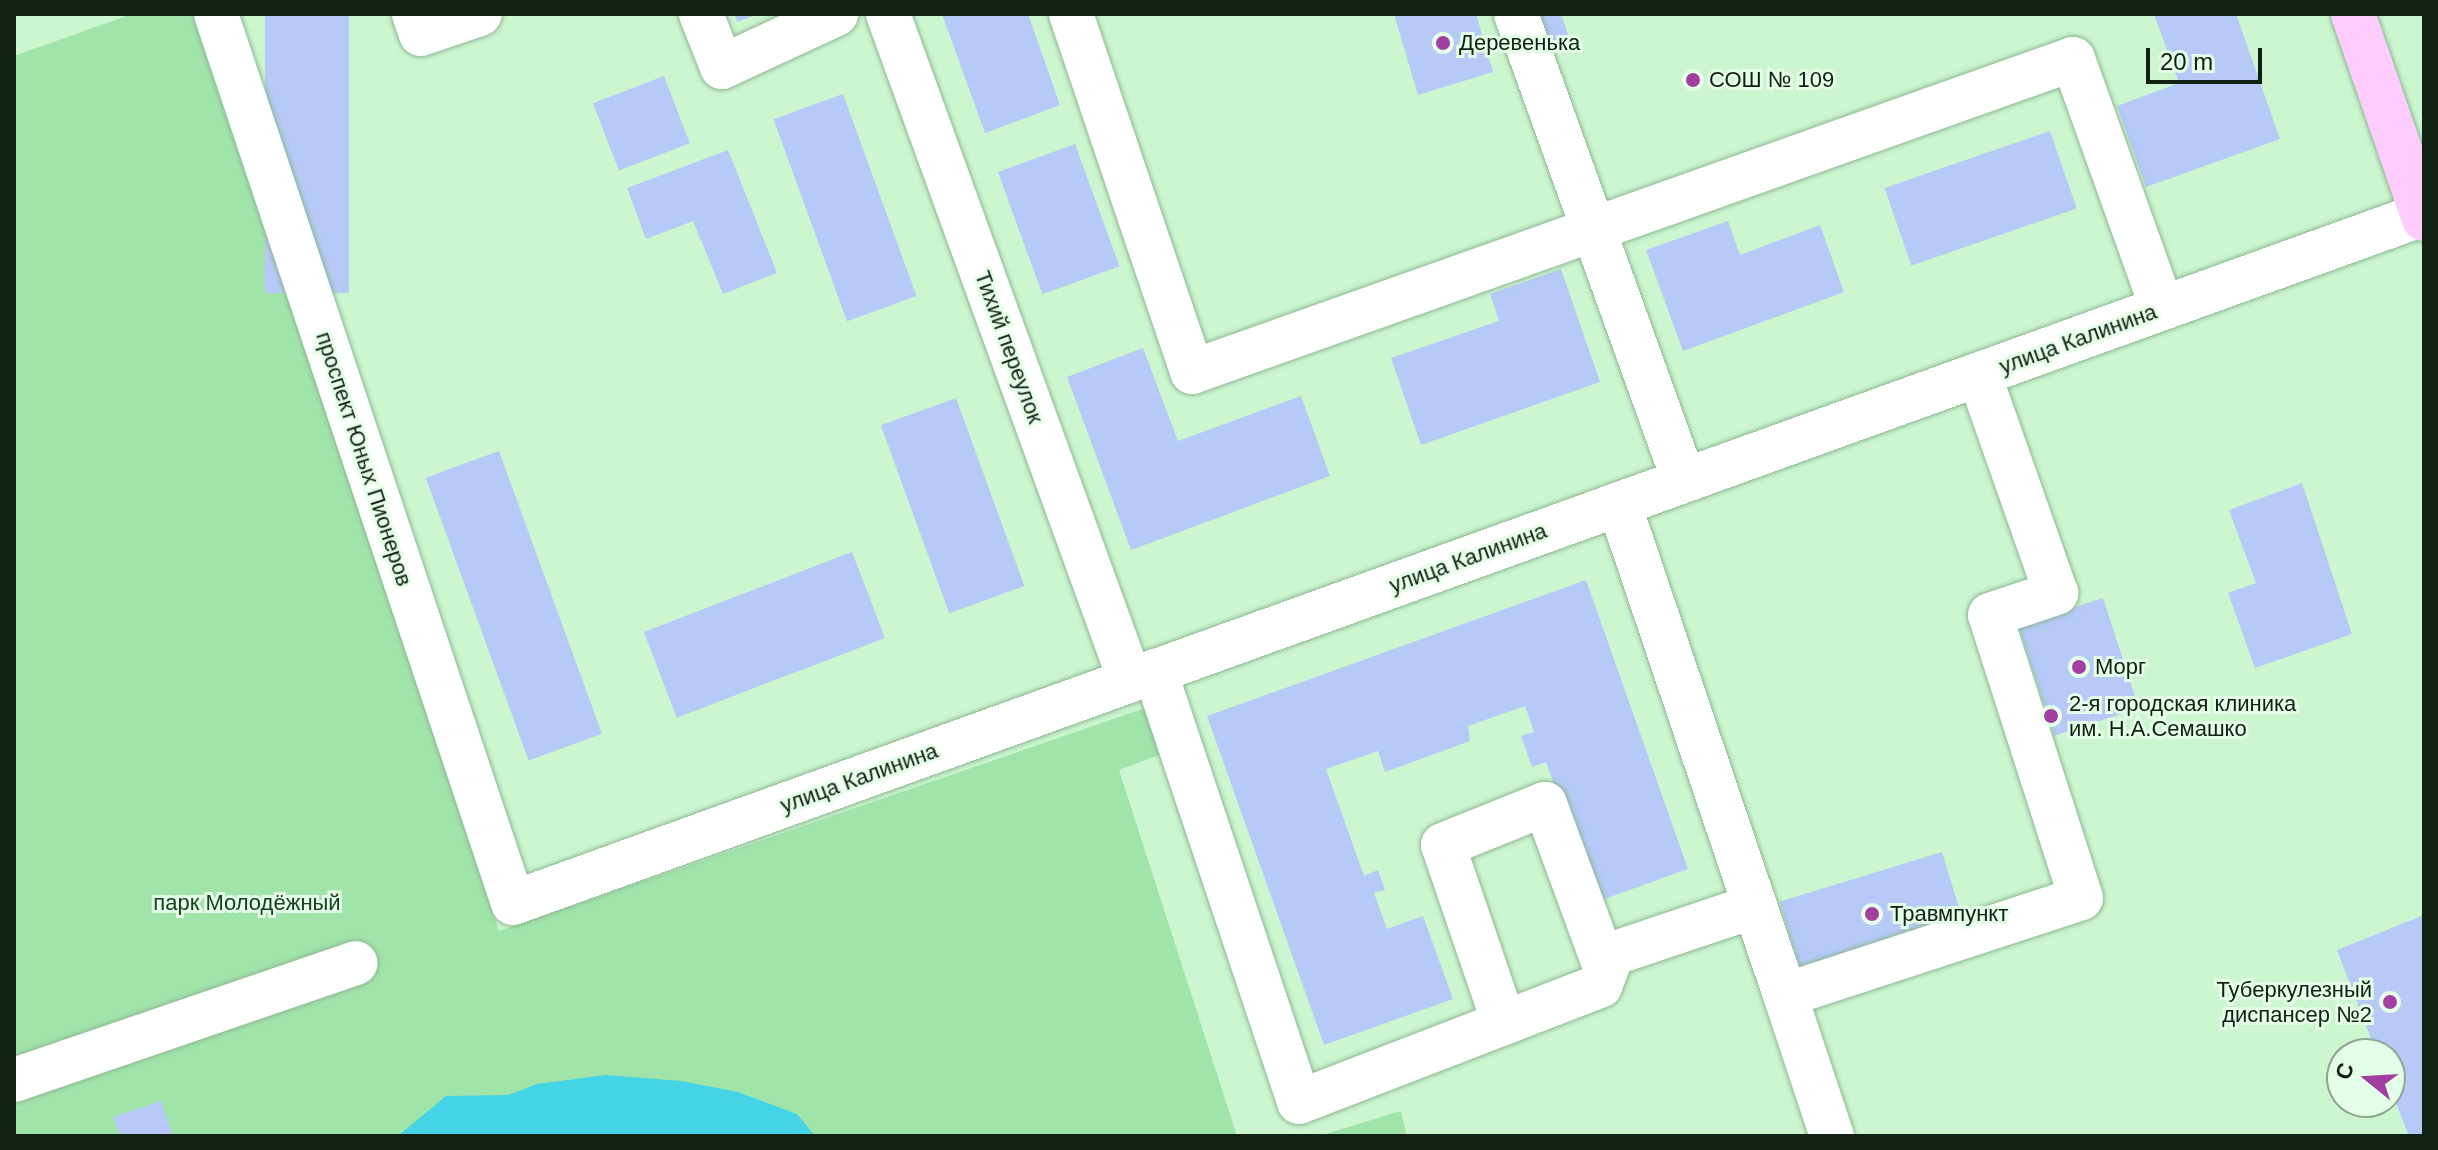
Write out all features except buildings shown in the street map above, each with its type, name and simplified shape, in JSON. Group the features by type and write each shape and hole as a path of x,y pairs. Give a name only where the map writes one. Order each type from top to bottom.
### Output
{"main road":[{"path":"2353,14 2424,216"}],"street":[{"name":"проспект Юных Пионеров","path":"216,14 513,903"},
{"path":"414,14 421,34 480,14"},
{"path":"701,14 722,67 836,14"},
{"name":"Тихий переулок","path":"888,14 1142,676 1299,1102 1504,1023"},
{"path":"1071,14 1192,372 2073,59 2162,308"},
{"path":"1516,14 1591,230 1684,481"},
{"name":"улица Калинина","path":"513,903 2424,216"},
{"path":"1785,995 2081,898 1990,615 2056,593 1979,374"},
{"path":"1619,504 1832,1136"},
{"path":"1606,970 1545,804 1443,845 1504,1023 1600,986 1606,970 1612,954 1755,906"},
{"path":"14,1080 356,963"}],"green space":[{"name":"парк Молодёжный","path":"132,14 210,14 499,931 1180,696 1188,744 1119,770 1237,1136 14,1136 14,56"},
{"path":"1401,1111 1407,1136 1319,1136"}],"water":[{"path":"606,1075 681,1081 738,1092 797,1114 815,1136 398,1136 446,1096 508,1095 537,1084"}],"place":[{"name":"Деревенька","path":"1443,43"},
{"name":"СОШ № 109","path":"1693,80"},
{"name":"Морг","path":"2079,667"},
{"name":"2-я городская клиника им. Н.А.Семашко","path":"2051,716"},
{"name":"Травмпункт","path":"1872,914"},
{"name":"Туберкулезный диспансер №2","path":"2390,1002"}]}
